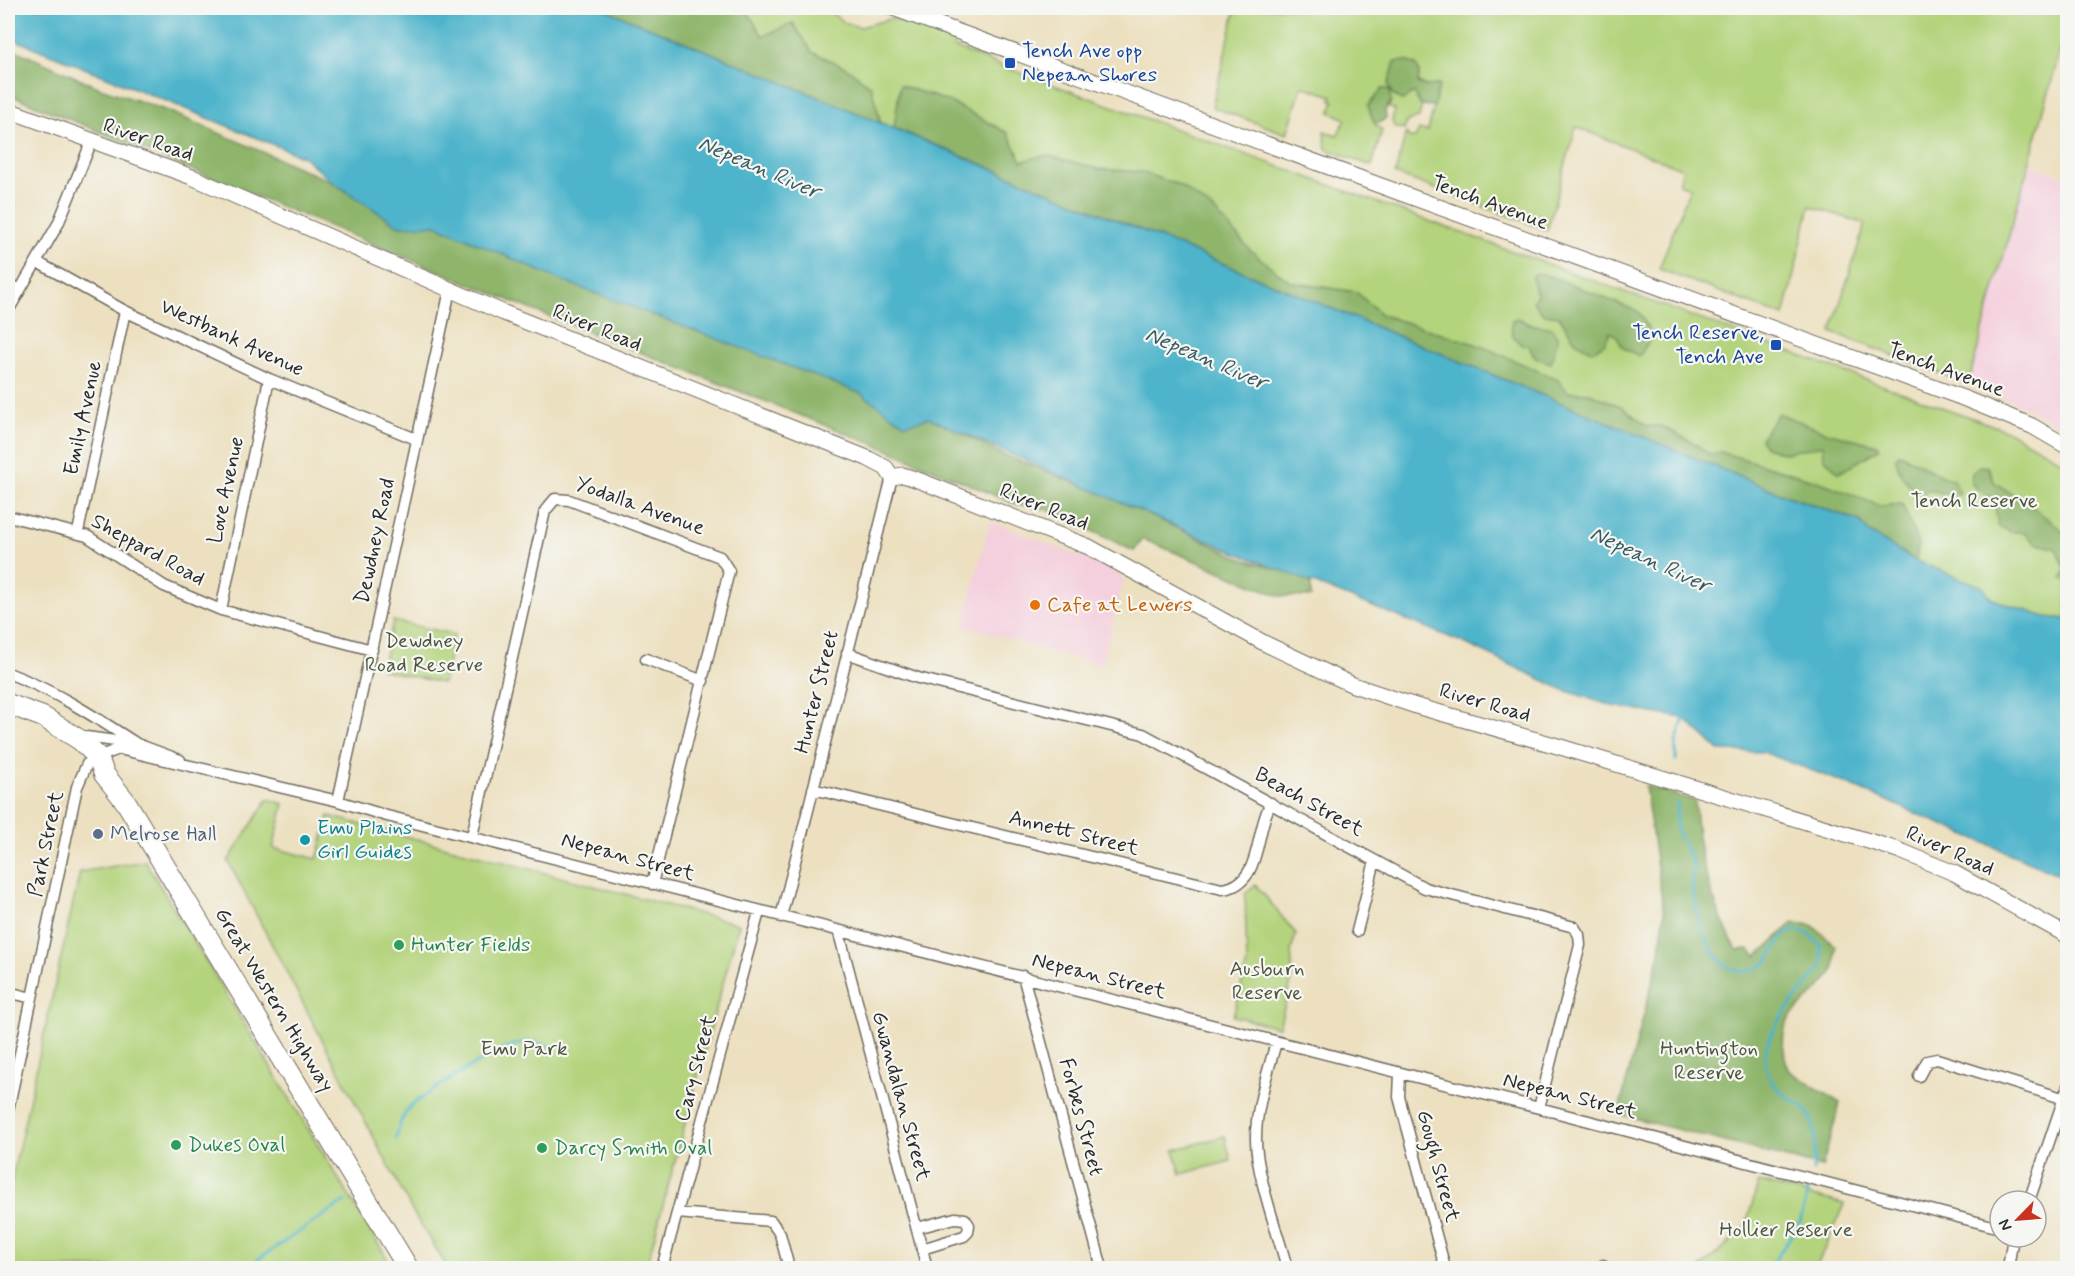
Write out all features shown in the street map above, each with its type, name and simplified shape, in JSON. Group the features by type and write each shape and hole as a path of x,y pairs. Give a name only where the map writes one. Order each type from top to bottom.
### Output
{"highway":[{"name":"Great Western Highway","path":"8,704 44,717 73,735 126,802 404,1260 414,1269"},
{"name":"Great Western Highway","path":"8,714 47,732 96,765"}],"street":[{"name":"Tench Avenue","path":"893,8 1963,398 2032,426 2067,447"},
{"name":"River Road","path":"8,110 91,143 192,177 450,290 867,458 886,468 891,477 903,475 918,480 1089,547 1266,644 1353,684 1416,706 1554,745 1898,850 1954,873 2067,936"},
{"path":"8,311 61,218 91,143"},
{"name":"Westbank Avenue","path":"37,262 125,311 269,379 416,439"},
{"path":"8,284 19,290"},
{"name":"Dewdney Road","path":"338,801 450,290"},
{"name":"Emily Avenue","path":"78,532 125,311"},
{"name":"Love Avenue","path":"221,610 269,379"},
{"name":"Hunter Street","path":"781,917 891,477"},
{"name":"Yodalla Avenue","path":"472,836 545,511 552,501 560,498 569,500 720,557 725,561 729,579 652,884"},
{"name":"Sheppard Road","path":"8,516 78,532 164,586 221,610 372,650"},
{"name":"Beach Street","path":"847,653 918,678 1143,734 1425,888 1570,926 1578,932 1580,945 1539,1108"},
{"path":"646,659 703,681"},
{"path":"8,673 47,688 85,709 136,744"},
{"name":"Nepean Street","path":"73,735 136,744 188,764 338,801 387,816 472,836 839,933 1023,976 1988,1225"},
{"name":"Nepean Street","path":"96,765 119,749 172,763 188,764"},
{"name":"Park Street","path":"8,1110 77,787 96,765"},
{"name":"Annett Street","path":"813,789 1222,889 1236,885 1247,877 1264,815 1271,803"},
{"path":"1357,931 1375,861"},
{"name":"Cary Street","path":"662,1269 759,912"},
{"name":"Gwandalan Street","path":"839,933 927,1269"},
{"name":"Forbes Street","path":"1023,976 1102,1269"},
{"path":"8,992 32,998"},
{"path":"1276,1042 1257,1118 1256,1139 1259,1165 1287,1269"},
{"path":"1919,1076 1927,1061 1937,1059 2062,1098"},
{"name":"Gough Street","path":"1400,1073 1399,1097 1445,1269"},
{"path":"2033,1189 2067,1086"},
{"path":"677,1213 771,1221 780,1234 789,1269"},
{"path":"917,1228 958,1217 965,1219 969,1224 968,1232 964,1236 922,1249"},
{"path":"2008,1269 2011,1249"}],"shaded area":[{"path":"2029,164 2067,178 2067,430 2021,405 1968,384"},
{"path":"990,521 1106,567 1124,579 1101,665 963,626"}],"green space":[{"name":"Tench Reserve","path":"602,8 824,8 847,24 861,27 892,18 955,39 953,47 1007,68 2008,431 2067,464 2067,619 2046,617 1992,599 1983,587 1916,561 1782,494"},
{"path":"602,8 729,8 747,11 763,36 793,23 812,52 845,67 871,86 881,123"},
{"path":"1236,8 2064,8 2067,26 1968,384 1831,332 1865,224 1810,206 1784,316 1659,269 1690,188 1679,184 1683,169 1576,127 1547,230 1395,174 1406,133 1410,138 1415,138 1419,130 1428,131 1439,85 1425,86 1418,82 1419,72 1391,89 1393,95 1402,100 1414,92 1422,105 1419,118 1407,121 1404,130 1394,127 1392,120 1395,110 1388,107 1391,102 1380,95 1371,101 1374,123 1382,130 1372,166 1326,149 1324,131 1337,135 1346,119 1330,112 1334,101 1331,100 1332,96 1302,86 1287,134 1212,107"},
{"path":"8,47 100,88 168,111 401,212 444,225 912,407 1002,454 1116,499 1242,559 1311,578 1311,597 1279,596 1143,539 1134,551 1049,510 1013,503 886,449 533,310 8,94"},
{"path":"1407,61 1416,65 1419,72 1418,83 1425,86 1439,85 1434,106 1420,105 1414,93 1402,100 1393,95 1388,85 1395,62"},
{"path":"900,85 950,102 1008,133 1022,161 1046,155 1099,169 1141,172 1179,185 1214,210 1250,250 1290,282 1356,292 1382,315 1481,346 1557,379 1568,392 1590,393 1622,407 1647,426 1662,426 1709,454 1721,452 1823,483 1880,506 1902,504 1918,543 1916,561 1868,532 1859,521 1782,494 894,128"},
{"path":"1382,89 1389,89 1391,102 1385,110 1386,118 1379,123 1374,123 1368,106"},
{"path":"1537,273 1556,278 1639,312 1649,330 1648,343 1639,356 1623,348 1616,335 1610,332 1604,344 1592,351 1575,341 1559,316 1543,314 1533,301 1537,295 1532,277"},
{"path":"1518,318 1529,324 1552,328 1558,338 1551,363 1537,358 1529,345 1523,346 1515,338 1511,325 1512,321"},
{"path":"1778,413 1826,432 1877,445 1879,449 1839,473 1824,458 1823,445 1785,453 1765,447 1761,439"},
{"path":"1899,454 1953,480 1960,493 1953,495 1928,490 1923,494 1918,491 1902,475 1896,458"},
{"path":"1980,466 1988,467 1995,483 2033,507 2067,534 2067,581 2062,578 2066,569 2056,549 2035,543 2025,532 2011,532 1998,526 1993,501 1971,483 1972,473"},
{"name":"Dewdney Road Reserve","path":"393,621 454,634 443,683 382,670"},
{"name":"Huntington Reserve","path":"1645,786 1695,801 1698,840 1707,878 1720,915 1737,950 1748,949 1757,956 1793,923 1812,925 1836,946 1833,971 1793,1014 1787,1023 1784,1035 1788,1070 1840,1103 1822,1167 1618,1114 1660,953 1664,913"},
{"name":"Emu Park","path":"268,799 284,804 273,848 317,859 329,816 739,924 646,1268 448,1268 414,1214 228,861"},
{"path":"145,861 393,1268 8,1268 8,1196 80,872"},
{"name":"Ausburn Reserve","path":"1256,885 1296,934 1291,952 1293,975 1279,1027 1233,1016 1247,964 1245,894"},
{"path":"1225,1136 1231,1161 1181,1174 1174,1150"},
{"name":"Hollier Reserve","path":"1759,1182 1844,1204 1816,1268 1700,1268 1744,1230"}],"water":[{"name":"Nepean River","path":"8,8 602,8 1782,494 1859,521 1868,532 1916,561 1983,587 1992,599 2046,617 2067,619 2067,878 1845,783 1763,752 1720,751 1683,718 1612,706 1564,690 1462,642 1227,549 929,418 905,424 860,393 560,280 436,225 399,226 332,182 304,157 8,37"}],"waterway":[{"path":"1676,760 1676,742 1685,715"},
{"path":"1677,803 1676,826 1693,864 1692,886 1701,927 1715,954 1724,964 1735,970 1748,971 1757,968 1769,958 1781,939 1793,930 1809,933 1821,946 1822,966 1780,1020 1769,1040 1765,1057 1767,1072 1774,1085 1803,1107 1812,1124 1815,1139 1813,1171"},
{"path":"396,1139 401,1121 409,1107 484,1059 516,1044 527,1042 554,1048"},
{"path":"1770,1268 1800,1222 1809,1189"},
{"path":"245,1268 345,1201"}],"place":[{"name":"Tench Ave opp Nepean Shores","path":"1010,63"},
{"name":"Tench Reserve, Tench Ave","path":"1776,345"},
{"name":"Cafe at Lewers","path":"1035,605"},
{"name":"Melrose Hall","path":"98,834"},
{"name":"Emu Plains Girl Guides","path":"305,840"},
{"name":"Hunter Fields","path":"399,945"},
{"name":"Dukes Oval","path":"176,1145"},
{"name":"Darcy Smith Oval","path":"542,1148"}]}
